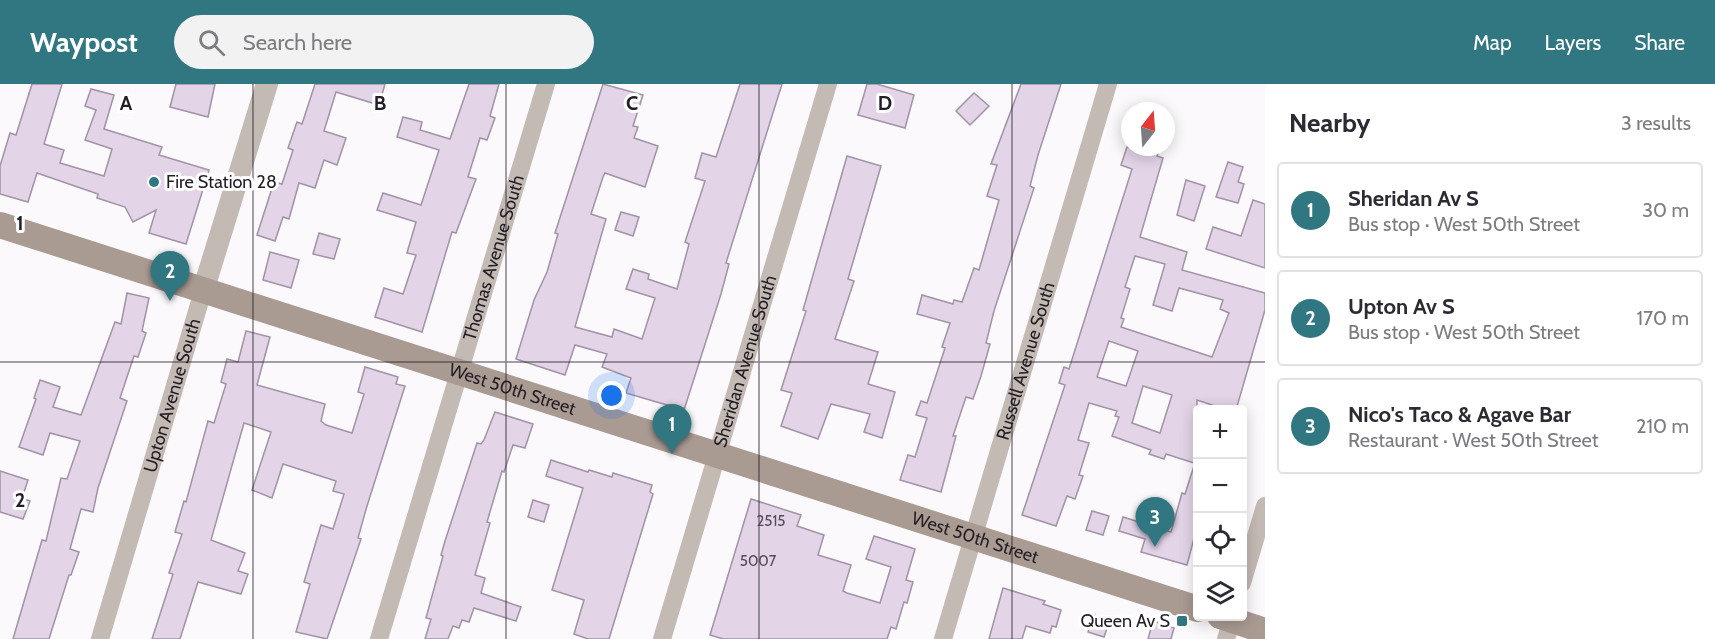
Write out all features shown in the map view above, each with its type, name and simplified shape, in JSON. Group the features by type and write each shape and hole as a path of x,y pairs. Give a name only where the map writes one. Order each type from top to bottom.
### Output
{"main road":[{"name":"West 50th Street","path":"0,225 1193,608"},
{"path":"1228,623 1265,631"}],"street":[{"name":"Upton Avenue South","path":"100,639 267,84"},
{"name":"Thomas Avenue South","path":"379,639 546,84"},
{"name":"Sheridan Avenue South","path":"662,639 828,84"},
{"name":"Russell Avenue South","path":"943,639 1108,84"},
{"path":"1247,567 1265,506"}],"building":[{"path":"32,84 62,84 44,144 64,150 60,163 104,176 112,149 85,140 96,110 85,106 91,89 114,95 104,129 162,147 159,155 209,170 186,244 149,233 156,210 133,222 125,207 97,198 98,194 37,173 28,202 0,194 0,166 10,133 16,135"},
{"path":"176,84 215,84 208,117 170,107"},
{"path":"315,84 385,84 379,105 336,92 324,131 346,138 337,165 324,160 315,188 299,183 289,219 283,217 275,241 257,235 274,182 282,184 293,150 288,148 297,122 302,124"},
{"path":"469,84 499,84 490,116 495,118 487,140 480,138 468,177 476,179 456,233 452,232 422,332 375,317 384,288 403,294 416,255 407,253 416,222 377,210 383,193 421,205 439,150 397,137 403,117 422,122 420,130 450,139"},
{"path":"603,84 643,95 633,126 638,127 634,138 658,146 645,187 605,173 603,177 591,214 606,219 575,327 612,337 614,329 642,339 655,298 626,289 633,269 649,274 648,279 677,289 689,244 685,242 705,181 695,178 702,153 716,157 740,84 782,84 726,263 729,264 721,294 684,410 626,393 631,378 602,367 607,354 575,345 565,375 516,359 534,300 547,272 558,234 555,233"},
{"path":"867,84 877,84 914,95 905,128 858,115"},
{"path":"1021,84 1061,84 1038,155 1030,186 1034,188 994,311 986,343 990,344 981,376 973,399 966,397 953,436 956,436 941,492 900,480 908,455 915,457 927,418 916,415 921,401 927,403 945,348 942,347 950,323 917,314 922,295 953,304 954,300 962,302 974,268 979,270 999,200 987,196 997,165 991,164"},
{"path":"974,93 989,106 970,125 956,111"},
{"path":"847,156 881,166 848,279 854,281 835,339 878,352 868,384 895,392 882,438 864,432 870,414 831,404 818,439 781,426 792,393 781,390 806,311 803,310"},
{"path":"1124,156 1163,158 1140,237 1187,252 1182,270 1265,293 1265,310 1237,405 1212,405 1197,400 1197,405 1193,405 1193,463 1166,454 1164,459 1149,454 1151,450 1112,436 1119,417 1115,416 1117,411 1089,403 1078,440 1089,443 1079,475 1083,476 1075,499 1067,496 1056,526 1022,515 1065,385 1059,383 1064,367 1069,369 1132,169 1121,165","holes":["1135,256 1165,264 1153,305 1172,311 1179,288 1223,300 1220,309 1229,313 1212,357 1121,327 1124,319 1121,318 1130,289 1125,287","1109,341 1138,351 1126,386 1097,377","1143,386 1172,395 1160,433 1132,423"]},
{"path":"1228,162 1243,167 1238,182 1244,184 1238,203 1216,197"},
{"path":"1186,180 1205,186 1194,221 1177,215"},
{"path":"1253,200 1265,204 1265,268 1206,249 1213,227 1241,236"},
{"path":"621,212 639,217 633,236 615,230"},
{"path":"319,233 340,239 334,259 313,254"},
{"path":"270,252 299,260 291,288 263,280"},
{"path":"127,293 149,298 142,331 146,333 138,357 134,356 120,398 127,401 98,488 93,512 81,509 70,549 79,552 71,575 69,575 49,639 13,639 42,540 46,541 61,478 67,479 80,441 50,433 43,455 19,447 36,399 34,398 40,380 60,387 53,407 81,415 115,322 121,324"},
{"path":"246,331 270,337 257,385 325,404 321,421 326,425 352,433 364,394 358,392 365,367 398,377 396,384 405,386 367,506 358,538 361,539 327,639 296,632 310,584 304,582 321,525 333,529 344,494 333,491 336,481 283,464 272,498 252,490 271,432 244,423 211,540 245,553 238,571 248,574 241,594 198,582 180,639 152,639 173,574 169,573 182,534 175,532 184,501 186,502 208,421 214,423 226,384 221,382 227,359 238,362"},
{"path":"495,412 533,424 525,448 513,445 504,472 502,471 475,575 485,578 481,593 521,607 516,621 474,608 469,622 462,620 459,628 453,626 448,639 425,639 431,619 426,618 445,541 477,443 481,444 484,440"},
{"path":"551,460 588,472 589,470 612,477 613,473 652,485 650,492 653,494 609,639 588,639 574,634 584,600 552,590 583,488 546,476"},
{"path":"1193,469 1193,542 1187,565 1141,552 1145,539 1119,531 1123,517 1171,532 1182,493 1185,494"},
{"path":"0,471 28,480 22,498 30,501 23,519 0,512"},
{"path":"751,499 801,515 797,526 824,535 818,555 851,565 843,591 847,593 880,603 891,567 866,559 874,536 915,549 906,580 913,582 907,603 904,602 896,629 891,627 887,639 723,639 710,635"},
{"path":"533,500 549,505 544,522 528,517"},
{"path":"1092,511 1109,516 1103,535 1086,530"},
{"path":"1003,588 1045,601 1043,604 1061,610 1056,627 1052,626 1050,633 1026,626 1022,639 989,639"},
{"path":"1094,615 1110,620 1104,637 1088,632"},
{"path":"1153,621 1174,628 1171,639 1148,639"}],"place":[{"name":"Fire Station 28","path":"154,182"},
{"name":"Upton Av S","path":"170,301"},
{"name":"Sheridan Av S","path":"672,454"},
{"name":"Nico's Taco & Agave Bar","path":"1155,547"},
{"name":"Queen Av S","path":"1182,621"}]}
